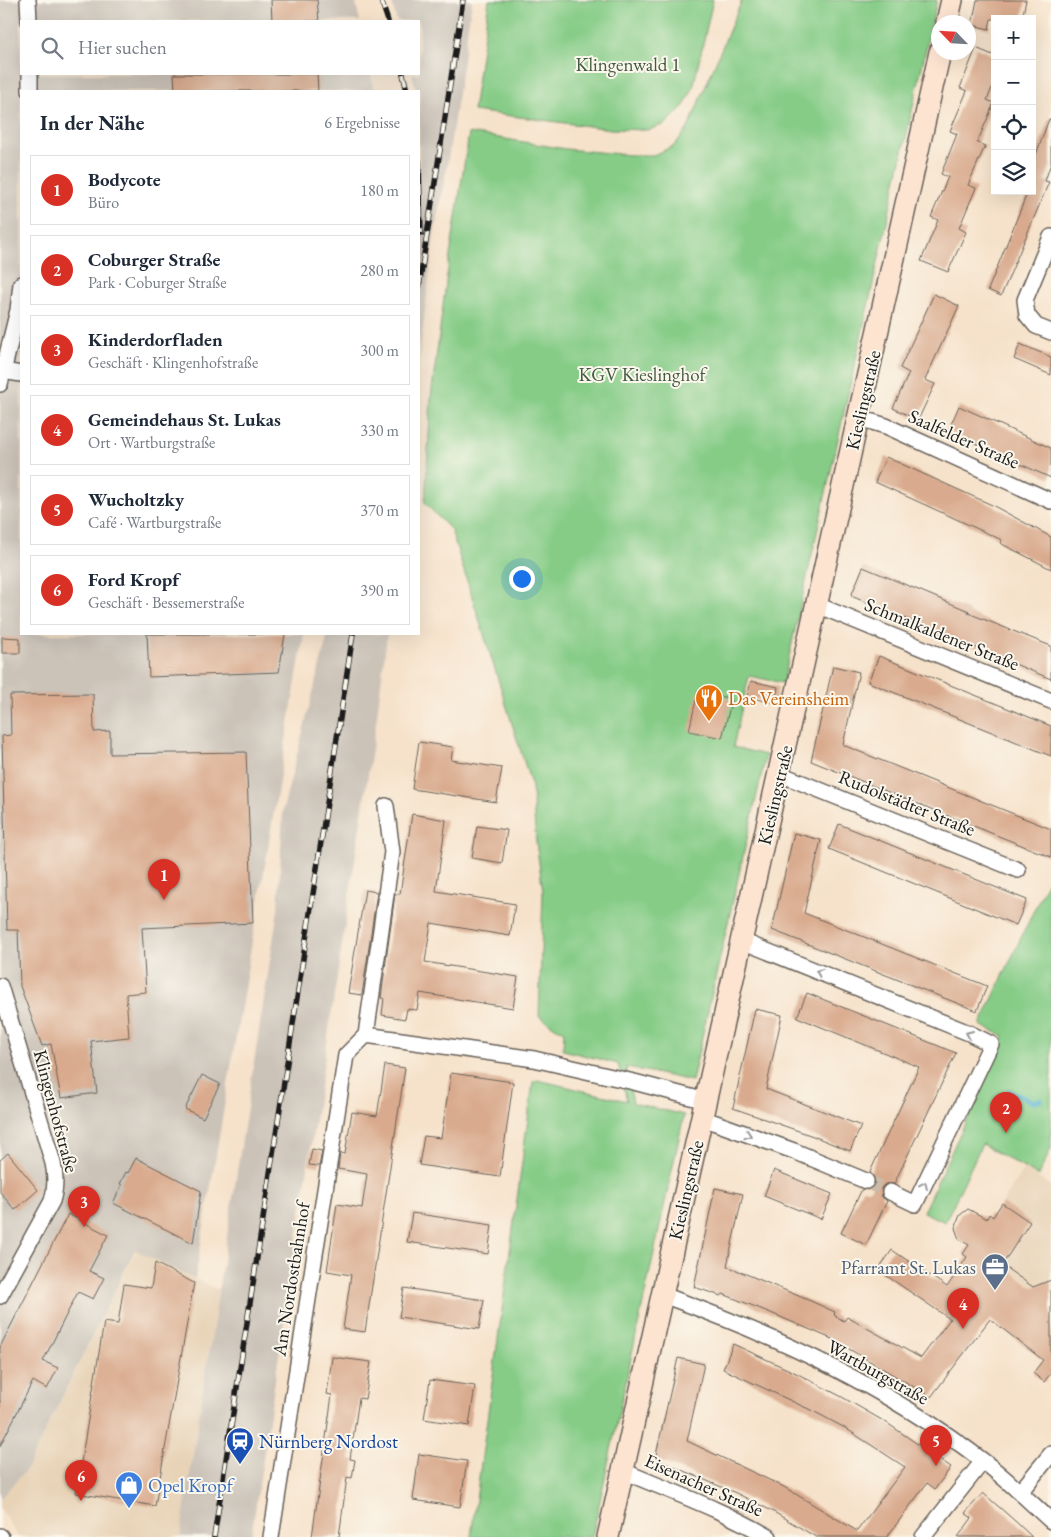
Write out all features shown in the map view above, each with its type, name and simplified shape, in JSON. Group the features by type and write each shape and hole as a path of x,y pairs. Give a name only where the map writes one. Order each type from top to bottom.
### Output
{"street":[{"path":"28,0 28,20"},
{"path":"949,15 952,0"},
{"name":"Kieslingstraße","path":"608,1537 938,60"},
{"path":"30,75 30,90"},
{"path":"1051,237 1025,300 1027,315 1036,326 1051,332"},
{"path":"20,293 18,310 2,378 20,374"},
{"name":"Saalfelder Straße","path":"859,418 886,426 1051,501"},
{"name":"Schmalkaldener Straße","path":"817,605 1051,700"},
{"name":"Rudolstädter Straße","path":"780,774 1018,870"},
{"path":"386,806 392,852 366,1035 534,1059 704,1109 794,1151 866,1181"},
{"path":"742,941 991,1044 915,1204 890,1192"},
{"name":"Klingenhofstraße","path":"0,986 56,1176 52,1201 0,1296"},
{"name":"Am Nordostbahnhof","path":"271,1537 346,1055 366,1035"},
{"name":"Wartburgstraße","path":"663,1295 726,1318 822,1362 875,1390 921,1418 983,1461 1051,1521"},
{"path":"1020,1492 1051,1454"},
{"path":"923,1537 983,1461"},
{"name":"Eisenacher Straße","path":"623,1471 696,1502 769,1537"}],"shaded area":[{"path":"0,0 355,0 360,20 20,20 20,75 371,75 373,90 20,90 20,635 304,635 195,1279 135,1250 26,1470 0,1499"},
{"path":"391,0 472,0 447,166 434,234 420,353 420,90 417,90 412,75 420,75 420,20 397,20"},
{"path":"328,635 387,635 377,716 251,1537 180,1537 278,909 283,809"},
{"path":"1024,1169 1051,1186 1051,1280 1033,1287 1002,1265 1002,1203"},
{"path":"136,1250 218,1290 180,1537 18,1537 0,1507 0,1499 26,1470"}],"green space":[{"name":"Klingenwald 1","path":"489,0 713,0 693,88 684,106 666,124 648,130 611,129 473,111"},
{"name":"KGV Kieslinghof","path":"742,0 937,0 934,15 931,15 931,27 783,683 749,676 733,747 766,755 692,1081 626,1067 633,1103 684,1115 592,1537 471,1537 533,1082 538,1080 627,1101 618,1064 563,1050 564,1031 539,1016 543,891 536,842 532,787 451,530 425,503 431,397 447,275 469,133 566,149 631,155 653,155 674,146 688,128"},
{"path":"1051,874 1051,1149 1038,1176 982,1144 945,1222 923,1212 998,1053 1004,1036 980,1025"}],"building":[{"path":"271,0 317,0 319,20 272,20"},
{"path":"977,0 1026,0 1023,15 991,15 989,29 976,26 976,15 974,15"},
{"path":"976,48 991,54 991,90 987,100 991,102 991,110 977,143 985,146 968,185 976,188 959,228 966,232 948,272 921,261 938,220 931,217 948,177 941,174 957,134 950,131 967,91 960,88 971,60 976,60"},
{"path":"174,75 317,75 318,90 175,90"},
{"path":"1049,119 1051,119 1051,163 1045,181 1049,182 1001,296 988,290 1026,195 1036,195 1036,155"},
{"path":"934,294 959,306 925,380 935,384 918,420 893,408 909,373 900,368"},
{"path":"1020,344 1051,357 1051,375 1014,359"},
{"path":"959,406 1051,448 1051,478 948,431"},
{"path":"886,457 992,505 1051,537 1051,569 1000,543 1002,540 875,482"},
{"path":"863,567 969,611 968,613 1051,646 1051,679 851,596"},
{"path":"147,635 285,635 279,672 149,677"},
{"path":"2,637 20,638 20,653 2,653"},
{"path":"879,656 1051,726 1051,756 868,682"},
{"path":"833,666 859,672 843,745 1051,829 1051,857 811,761"},
{"path":"751,681 778,687 775,703 747,697"},
{"path":"698,691 732,699 722,738 689,731"},
{"path":"93,694 94,732 110,731 110,754 246,752 253,923 142,928 146,992 126,994 129,1037 91,1041 97,1093 61,1098 51,1044 42,1046 20,986 18,930 7,930 2,736 11,735 10,695"},
{"path":"419,742 453,747 451,760 502,768 496,802 412,789"},
{"path":"412,814 446,820 436,891 515,904 510,936 431,923 425,962 518,977 513,1008 420,993 417,1010 407,1009 405,1019 382,1015 384,998 381,998 395,894 400,894"},
{"path":"839,824 1027,900 1016,925 829,849"},
{"path":"477,826 507,830 502,863 472,858"},
{"path":"794,833 821,840 804,913 987,986 977,1011 772,930"},
{"path":"365,890 377,892 362,995 348,993"},
{"path":"807,993 956,1053 894,1184 885,1184 881,1188 882,1197 887,1201 866,1245 841,1233 862,1189 868,1190 874,1185 875,1179 870,1172 919,1067 797,1017"},
{"path":"755,1009 782,1015 766,1089 861,1126 850,1151 733,1108"},
{"path":"385,1065 405,1068 365,1332 343,1329 351,1275 327,1271 337,1204 362,1208 367,1174 338,1169 340,1153 345,1154 352,1112 377,1116"},
{"path":"451,1073 513,1082 500,1177 419,1165 424,1136 441,1138"},
{"path":"202,1075 220,1084 203,1118 185,1109"},
{"path":"312,1149 322,1151 319,1166 309,1165"},
{"path":"8,1153 38,1190 15,1210 0,1192 0,1160"},
{"path":"136,1158 201,1191 193,1243 113,1203 126,1172 128,1173"},
{"path":"774,1170 832,1194 821,1219 764,1196"},
{"path":"715,1188 743,1194 727,1266 835,1312 834,1315 844,1321 847,1317 921,1358 950,1319 878,1270 892,1250 947,1287 967,1257 963,1254 969,1245 959,1239 955,1228 960,1215 968,1209 987,1219 989,1214 993,1217 1002,1203 1030,1222 1002,1265 1033,1287 1051,1280 1051,1373 1044,1382 1033,1373 1043,1360 990,1319 931,1397 832,1339 723,1294 721,1296 694,1287"},
{"path":"412,1213 492,1225 488,1254 407,1242"},
{"path":"68,1214 108,1235 89,1271 104,1278 93,1299 78,1292 43,1361 58,1368 47,1389 33,1381 0,1446 0,1347"},
{"path":"155,1263 194,1283 155,1506 76,1493 104,1322 118,1324 124,1284 151,1288"},
{"path":"404,1288 484,1300 479,1329 399,1317"},
{"path":"733,1344 842,1397 887,1423 951,1467 935,1489 927,1483 887,1537 816,1537 772,1511 736,1493 655,1459 678,1358 704,1364 687,1441 784,1487 857,1531 905,1467 845,1428 723,1369"},
{"path":"332,1357 371,1362 365,1399 359,1398 350,1459 355,1460 352,1478 347,1477 339,1537 312,1537 332,1395 327,1394"},
{"path":"430,1380 475,1386 469,1426 424,1419"},
{"path":"419,1454 467,1461 460,1507 413,1500"},
{"path":"983,1493 1032,1537 958,1537 972,1518 965,1513"}],"waterway":[{"path":"1013,1104 1007,1100 1006,1095 1009,1091 1034,1102 1041,1100"}],"tunnel":[{"path":"866,1181 890,1192"}],"railway":[{"path":"381,0 388,20"},
{"path":"420,280 463,0"},
{"path":"403,75 407,90"},
{"path":"420,198 421,233"},
{"path":"214,1537 353,635"}],"place":[{"name":"Das Vereinsheim","path":"709,722"},
{"name":"Bodycote","path":"164,900"},
{"name":"Coburger Straße","path":"1006,1133"},
{"name":"Kinderdorfladen","path":"84,1227"},
{"name":"Pfarramt St. Lukas","path":"995,1291"},
{"name":"Gemeindehaus St. Lukas","path":"963,1329"},
{"name":"Nürnberg Nordost","path":"240,1465"},
{"name":"Wucholtzky","path":"936,1466"},
{"name":"Ford Kropf","path":"81,1501"},
{"name":"Opel Kropf","path":"129,1509"}]}
